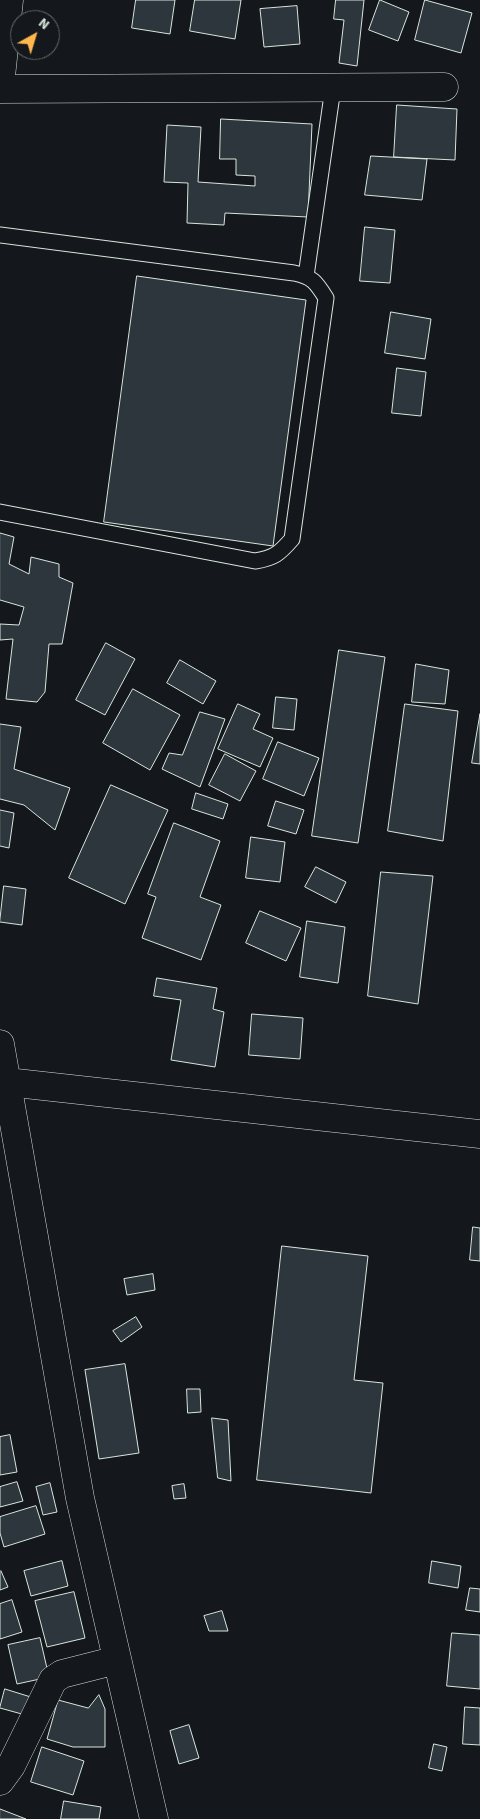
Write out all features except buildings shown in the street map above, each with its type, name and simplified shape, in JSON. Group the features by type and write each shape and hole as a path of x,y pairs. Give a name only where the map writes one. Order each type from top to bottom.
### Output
{"street":[{"path":"9,0 0,88 444,87"},
{"path":"0,1044 80,1498 154,1819"},
{"path":"7,1082 480,1134"},
{"path":"0,1781 11,1766 53,1680 62,1674 117,1660"}],"lane":[{"path":"306,276 333,88"},
{"path":"0,235 294,272 306,276 315,282 326,298 292,539 284,550 271,558 255,561 0,512"}]}
